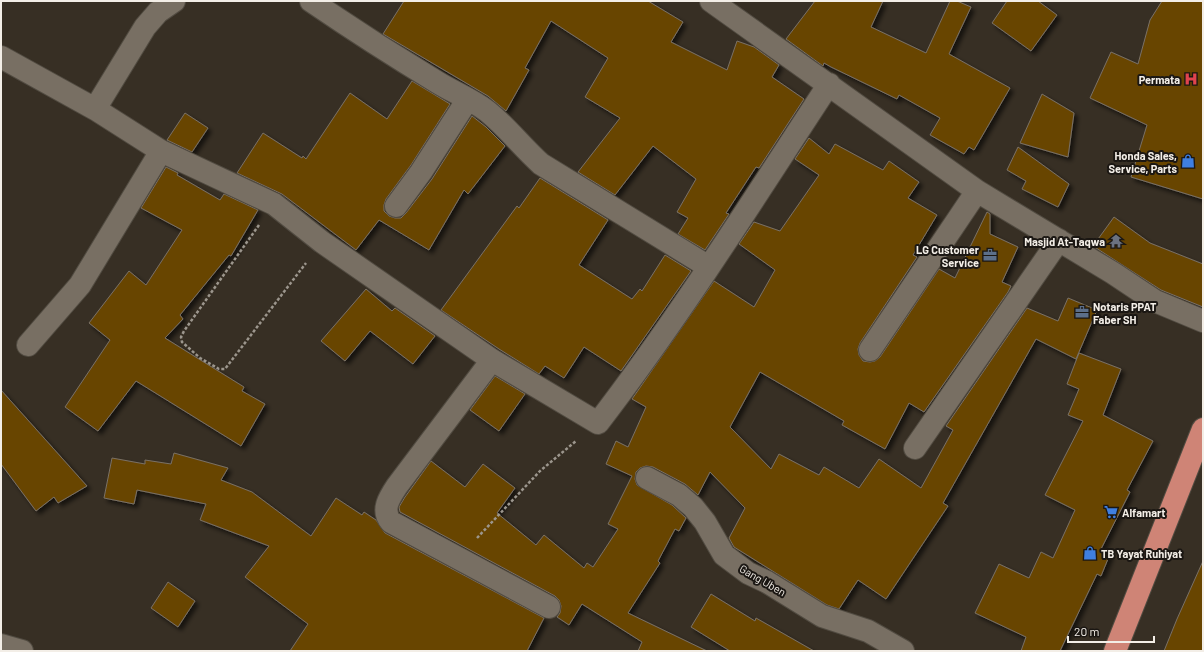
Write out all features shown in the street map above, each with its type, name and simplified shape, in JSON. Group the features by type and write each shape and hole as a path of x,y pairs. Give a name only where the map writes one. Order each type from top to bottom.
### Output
{"highway":[{"path":"1115,651 1203,429"}],"street":[{"path":"95,109 145,27 158,12 174,1"},
{"path":"311,1 445,88 468,98 486,110 505,126 529,153 542,164 709,267"},
{"path":"711,1 830,84 977,191 1113,273 1155,302 1203,321"},
{"path":"1,56 95,109 161,151 274,204 322,242 492,360 598,423 622,392 709,267 830,84"},
{"path":"396,206 421,172 468,98"},
{"path":"28,345 80,285 161,151"},
{"path":"870,350 977,191"},
{"path":"915,448 1059,240"},
{"path":"492,360 397,486 386,508 386,516 391,522 457,559 549,607"},
{"name":"Gang Uben","path":"647,478 679,496 693,507 705,522 724,555 748,573 767,582 822,616 868,631 903,651"},
{"path":"1,645 22,651"}],"path":[{"path":"274,204 181,337 182,342 200,358 219,369 225,369 322,242"},
{"path":"457,559 540,471 598,423"}],"building":[{"path":"404,1 648,1 683,22 671,42 727,70 737,41 754,47 779,65 772,77 804,99 759,168 756,167 726,213 729,214 705,250 678,234 688,218 677,212 696,179 653,146 615,195 578,172 620,118 585,97 608,58 551,21 525,68 529,70 506,111 488,96 383,34"},
{"path":"815,1 883,1 871,27 926,53 950,1 957,1 971,7 949,54 1010,88 974,150 969,147 964,154 930,135 940,118 899,95 897,99 824,63 823,66 786,39"},
{"path":"1007,1 1038,1 1057,15 1031,51 992,23"},
{"path":"1162,1 1203,1 1203,199 1131,177 1147,125 1090,98 1111,52 1138,64 1150,20"},
{"path":"412,81 450,104 411,165 386,199 384,211 389,216 401,218 406,213 432,179 472,116 486,127 505,146 468,194 464,190 429,250 379,220 356,250 282,194 237,173 263,133 302,158 303,156 306,159 350,93 387,119"},
{"path":"1042,94 1074,113 1068,157 1020,143"},
{"path":"185,113 208,128 192,152 167,140"},
{"path":"809,138 829,154 835,144 883,170 889,161 919,182 908,198 937,215 913,255 917,257 860,343 858,349 859,355 863,361 875,361 880,357 939,269 955,278 987,212 990,214 990,234 1018,247 1002,282 1011,286 1008,292 924,412 909,403 885,449 842,425 844,421 760,372 730,427 771,469 779,454 819,475 824,467 859,488 879,459 921,488 953,430 946,426 1027,308 1058,321 1068,298 1097,310 1076,359 1036,339 943,503 948,506 886,599 858,580 839,609 827,605 734,547 729,538 745,508 710,472 698,495 685,484 653,467 646,466 640,468 636,472 635,479 637,485 672,505 686,518 679,531 675,529 658,561 660,563 628,613 707,651 638,651 642,642 582,604 569,625 557,617 560,613 561,606 559,600 555,596 400,512 399,507 405,497 431,461 465,487 483,464 515,488 497,513 536,545 544,535 584,568 587,563 593,567 618,529 608,524 632,476 606,464 616,441 628,447 646,407 632,399 714,281 754,307 775,270 739,244 754,222 780,231 819,175 795,159"},
{"path":"1018,147 1069,184 1058,207 1022,189 1026,181 1007,170"},
{"path":"166,167 220,200 224,194 258,210 231,256 229,255 180,315 183,319 165,338 244,387 242,391 265,404 241,446 136,381 98,431 65,407 110,340 89,323 129,271 146,285 182,230 141,208"},
{"path":"540,178 608,220 579,265 632,299 640,289 642,291 665,255 691,271 621,371 584,347 564,378 545,366 539,374 441,310 517,206 519,208"},
{"path":"1114,217 1150,243 1203,264 1203,307 1161,290 1093,246"},
{"path":"366,289 392,311 395,308 435,336 413,364 370,331 345,361 321,341"},
{"path":"1079,353 1121,369 1103,415 1153,441 1127,490 1130,492 1101,549 1110,554 1101,576 1097,574 1060,651 1021,651 1026,637 975,613 999,564 1029,578 1041,552 1053,558 1075,510 1045,495 1083,421 1068,415 1079,389 1067,384"},
{"path":"495,376 525,394 499,431 470,410"},
{"path":"1,390 87,486 58,503 54,497 36,511 1,464"},
{"path":"174,453 228,468 221,480 252,492 311,536 336,498 362,515 364,512 376,520 385,533 544,618 527,651 290,651 308,624 245,577 269,546 200,520 206,504 137,490 134,504 104,498 112,458 145,464 145,460 171,464"},
{"path":"1203,561 1203,651 1164,651 1177,619"},
{"path":"168,582 195,601 178,627 151,608"},
{"path":"711,594 755,621 756,618 814,651 730,651 691,627"}],"place":[{"name":"Permata","path":"1191,79"},
{"name":"Honda Sales, Service, Parts","path":"1188,161"},
{"name":"Masjid At-Taqwa","path":"1116,241"},
{"name":"LG Customer Service","path":"990,255"},
{"name":"Notaris PPAT Faber SH","path":"1082,312"},
{"name":"Alfamart","path":"1111,512"},
{"name":"TB Yayat Ruhiyat","path":"1090,553"}]}
